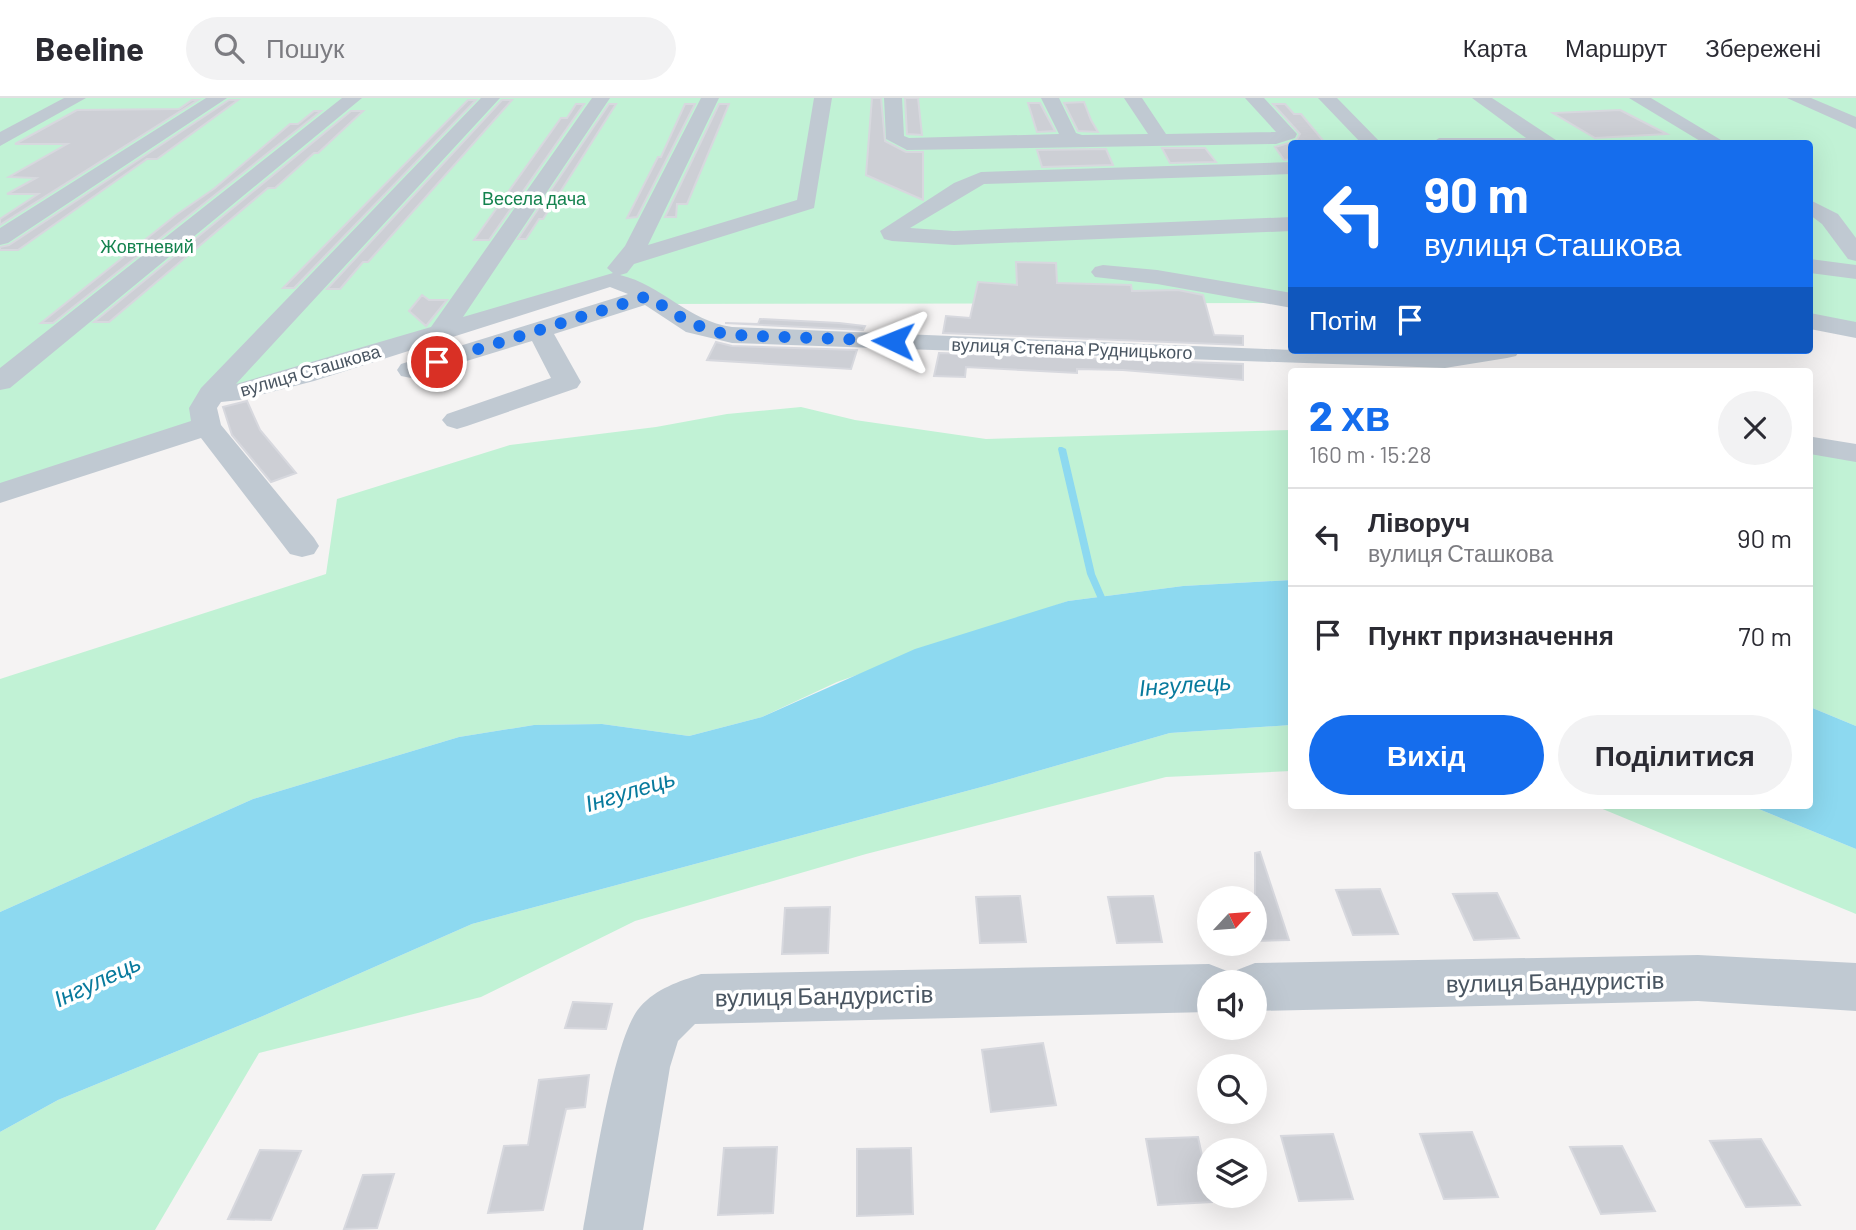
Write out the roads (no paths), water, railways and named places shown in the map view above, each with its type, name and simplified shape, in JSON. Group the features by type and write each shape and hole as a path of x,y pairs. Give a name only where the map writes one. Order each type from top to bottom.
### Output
{"street":[{"path":"0,140 76,98"},
{"path":"0,238 218,98"},
{"path":"0,382 353,98"},
{"name":"вулиця Сташкова","path":"207,426 203,408 211,394 491,98"},
{"path":"441,331 601,98"},
{"path":"609,280 635,248 710,98"},
{"path":"626,259 807,204 823,98"},
{"path":"893,98 895,139 907,144 1071,139 1276,138 1288,134 1254,98"},
{"path":"1050,98 1071,139"},
{"path":"1133,98 1160,139"},
{"path":"1327,98 1369,140"},
{"path":"1481,98 1544,140"},
{"path":"1638,98 1712,140"},
{"path":"1796,98 1856,124"},
{"path":"1288,168 981,178 961,187 891,232 908,237 954,238 1288,224"},
{"path":"1813,210 1826,229 1851,248"},
{"path":"1826,229 1856,217"},
{"path":"1813,266 1856,272"},
{"path":"1103,272 1157,277 1288,300"},
{"name":"вулиця Сташкова","path":"211,394 240,392 291,378 609,280"},
{"name":"вулиця Степана Рудницького","path":"609,280 624,281 688,323 706,331 732,335 1377,359 1445,360 1482,354"},
{"name":"вулиця Сташкова","path":"411,370 648,296"},
{"path":"1813,322 1856,330"},
{"path":"457,420 567,382 539,330"},
{"path":"0,493 207,426 302,546"},
{"path":"1813,446 1856,453"},
{"name":"вулиця Бандуристів","path":"1267,987 1698,978 1856,987"},
{"name":"вулиця Бандуристів","path":"613,1230 643,1067 657,1026 678,1006 701,998 1197,988"}],"water":[{"name":"Інгулець","path":"1288,580 1288,725 1170,733 989,785 472,924 263,1016 58,1100 0,1132 0,912 253,799 459,737 534,725 602,724 689,736 762,717 915,649 1068,601 1183,586"},
{"path":"1813,708 1856,726 1856,849 1759,809 1813,809"}],"waterway":[{"path":"1062,449 1091,574 1101,597"}],"park label":[{"name":"Весела дача","path":"534,198"},
{"name":"Жовтневий","path":"147,246"}]}
